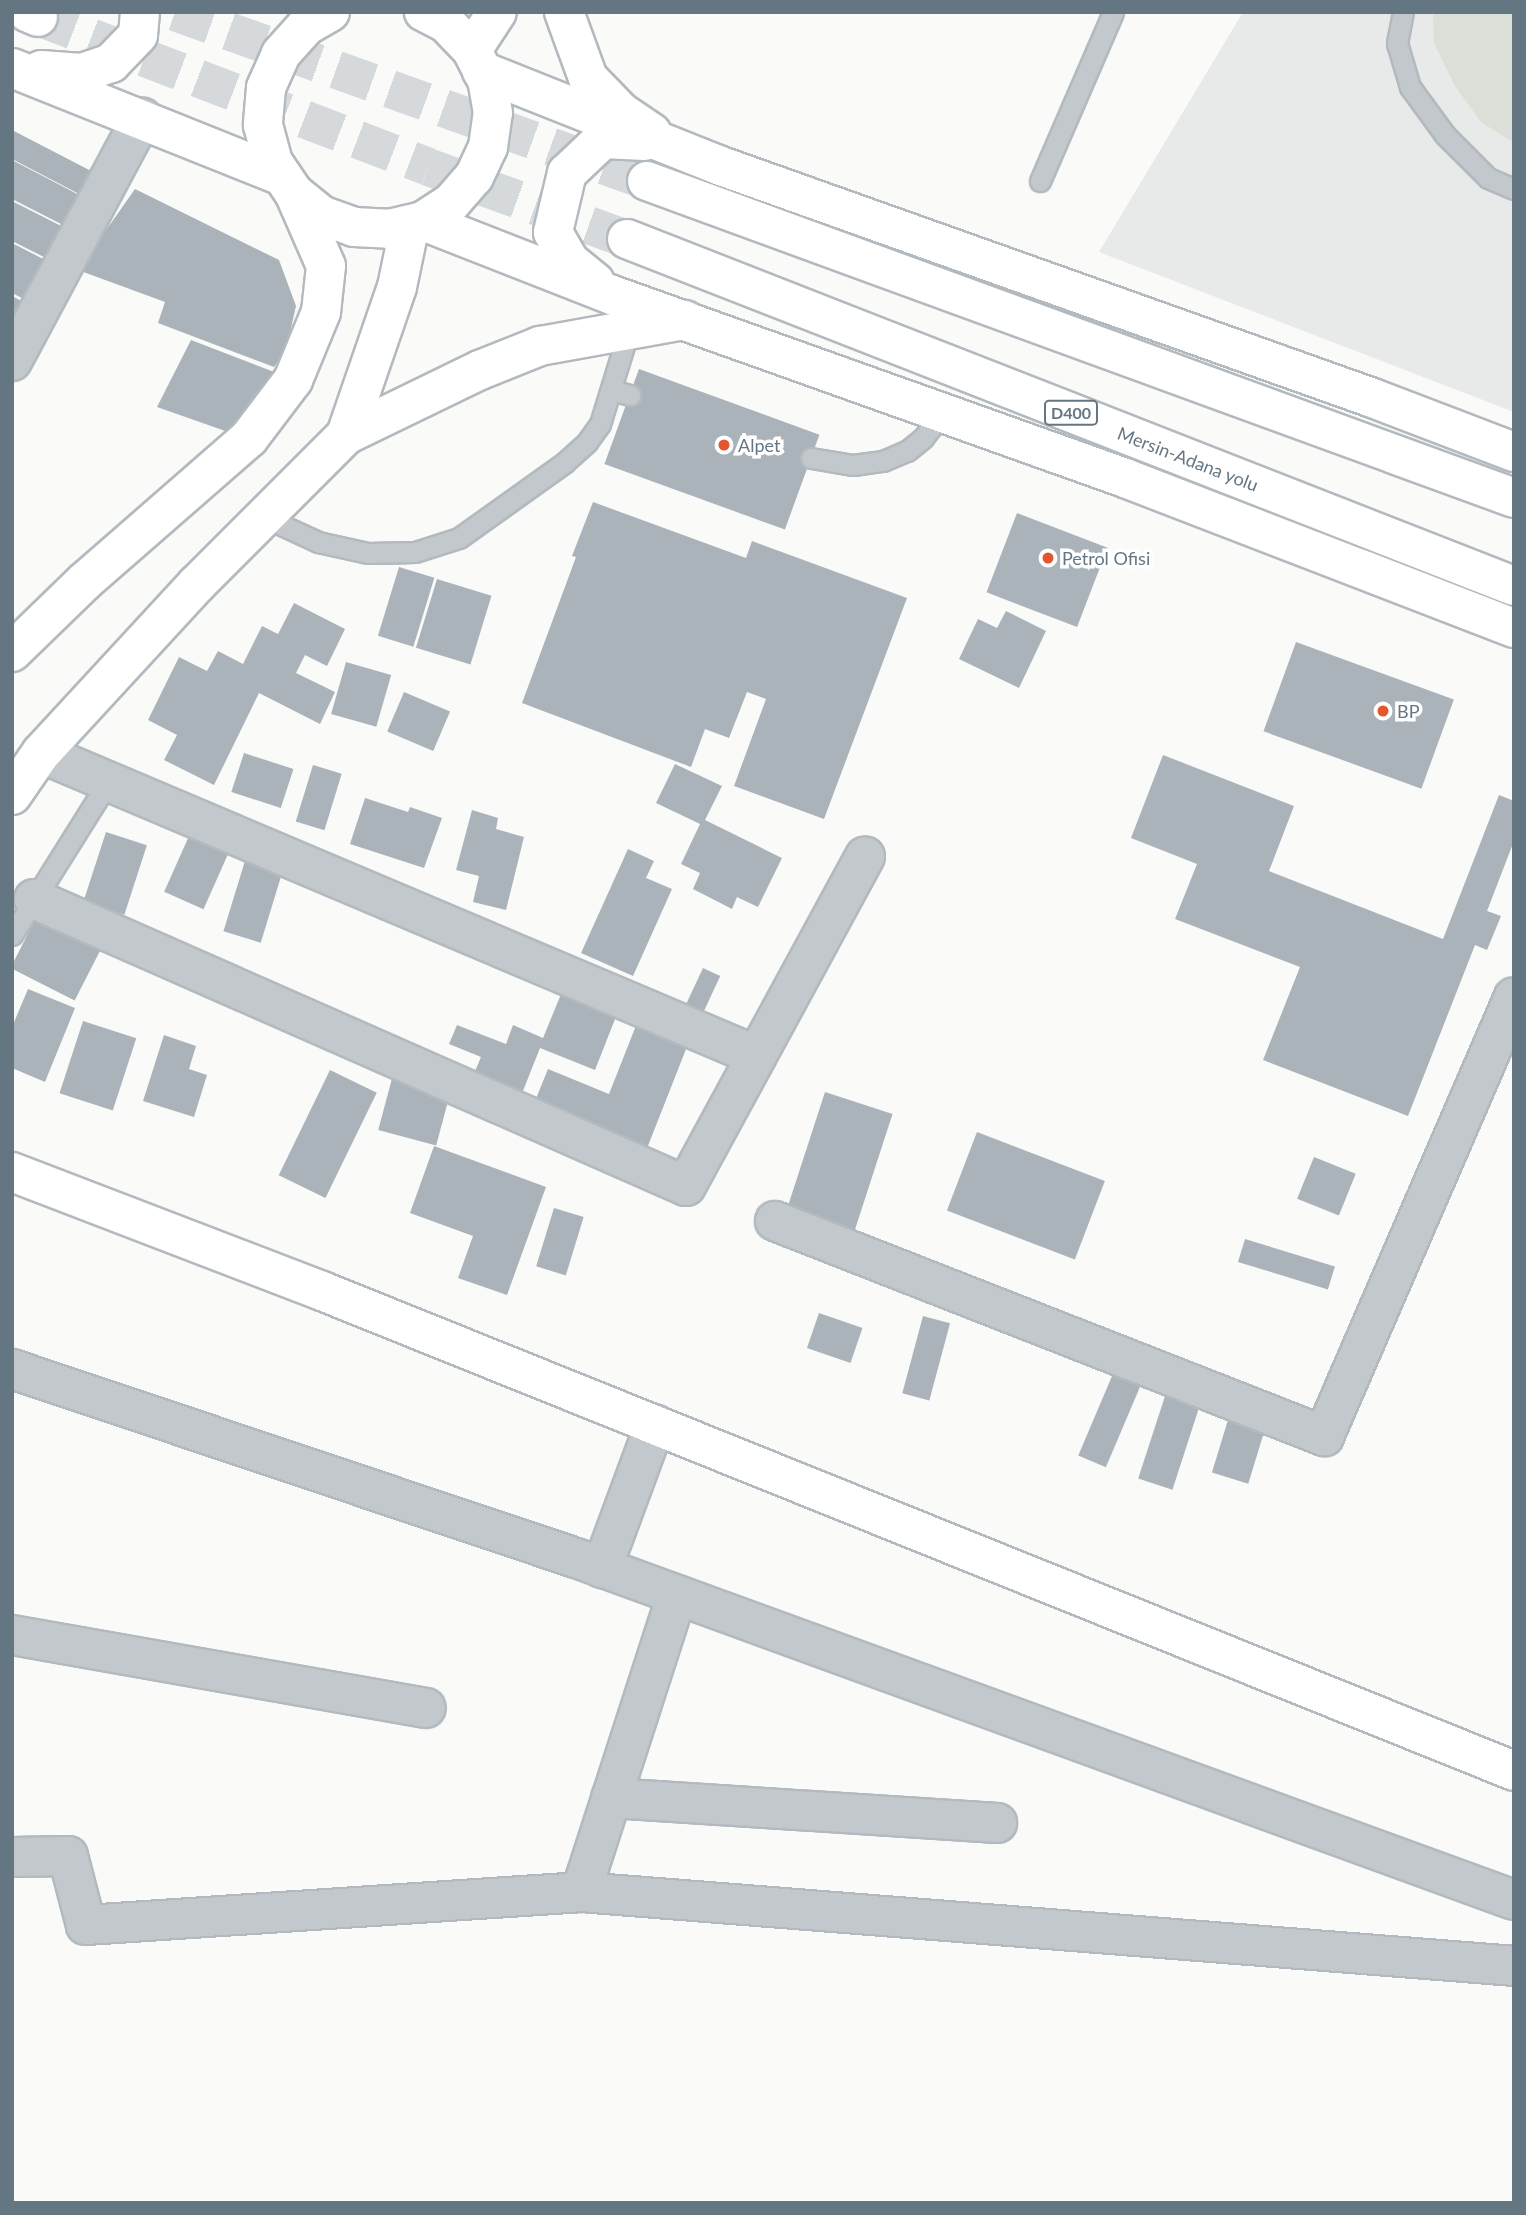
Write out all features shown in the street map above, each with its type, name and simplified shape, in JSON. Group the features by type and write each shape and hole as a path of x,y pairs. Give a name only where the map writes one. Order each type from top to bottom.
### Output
{"main road":[{"path":"13,68 82,73 111,63 138,35 140,12"},
{"path":"13,68 142,118 288,184 321,215 354,227 389,229 416,222 452,203 474,177 488,146 493,113 477,61 446,23 425,12"},
{"path":"477,61 497,12"},
{"path":"564,12 588,78 621,112 665,142"},
{"path":"12,652 83,582 248,438 293,380 321,312 326,265 288,184 273,162 263,125 266,88 281,54 306,26 328,13"},
{"path":"477,61 718,165 1370,397 1514,452"},
{"path":"612,295 570,262 553,233 566,173 603,139 665,142"},
{"path":"647,181 1514,498"},
{"path":"416,222 1125,478 1514,628"},
{"path":"346,435 365,387 416,222"},
{"name":"Mersin-Adana yolu","path":"627,239 1514,586"},
{"path":"12,795 41,753 197,583 346,435 480,370 540,346 685,320"},
{"path":"12,1172 322,1291 1514,1771"}],"street":[{"path":"12,361 142,118"},
{"path":"41,753 757,1056"},
{"path":"34,899 686,1186 865,856"},
{"path":"775,1221 1324,1436 1514,998"},
{"path":"12,1369 602,1568 1514,1900"},
{"path":"602,1568 655,1425"},
{"path":"581,1892 677,1595"},
{"path":"12,1635 426,1708"},
{"path":"611,1798 997,1823"},
{"path":"12,1857 68,1856 86,1925 581,1892 1514,1966"}],"lane":[{"path":"1040,181 1113,12"},
{"path":"1403,12 1397,43 1410,87 1445,135 1488,178 1514,189"},
{"path":"264,517 300,535 343,548 392,554 432,548 459,538 564,463 587,442 621,393 629,330"},
{"path":"811,458 853,466 883,461 907,451 923,438 943,412"},
{"path":"12,934 108,782"}],"shaded area":[{"path":"1243,12 1514,12 1514,412 1099,252"},
{"path":"1433,12 1514,12 1514,143 1481,122 1455,86 1434,43"}],"building":[{"path":"12,130 95,173 83,196 12,159"},
{"path":"12,160 83,197 67,227 12,199"},
{"path":"135,189 279,260 296,306 286,350 274,367 158,323 165,302 78,270"},
{"path":"12,201 67,229 50,260 12,241"},
{"path":"12,243 49,262 28,301 12,293"},
{"path":"12,296 27,304 12,332"},
{"path":"191,340 274,372 231,433 157,407"},
{"path":"639,369 819,435 785,530 604,464"},
{"path":"593,502 746,558 752,541 907,598 824,819 734,786 766,699 747,692 729,738 705,729 691,767 522,703 576,557 572,556"},
{"path":"1017,513 1108,548 1077,627 987,592"},
{"path":"399,567 434,578 413,647 378,636"},
{"path":"437,579 492,596 470,665 416,648"},
{"path":"294,603 345,629 327,666 305,655 296,673 335,692 320,724 259,693 214,785 164,760 177,735 148,720 179,657 207,671 218,651 243,664 262,626 278,634"},
{"path":"1006,611 1046,631 1019,688 959,659 978,619 997,628"},
{"path":"1296,642 1454,699 1421,789 1264,731"},
{"path":"346,662 391,675 376,727 331,714"},
{"path":"404,692 450,712 433,751 387,732"},
{"path":"244,753 293,769 281,808 231,792"},
{"path":"1163,755 1294,806 1269,871 1443,939 1499,795 1514,801 1514,841 1487,911 1501,916 1487,950 1475,945 1408,1116 1263,1060 1300,967 1175,919 1197,864 1131,838"},
{"path":"675,764 722,786 705,820 782,858 758,907 737,897 732,909 693,889 700,873 681,864 700,824 656,803"},
{"path":"313,765 342,774 324,830 296,821"},
{"path":"365,798 408,812 410,807 442,818 424,868 350,844"},
{"path":"472,810 498,818 496,829 524,837 506,910 473,902 479,876 456,870"},
{"path":"106,832 147,845 124,915 83,901"},
{"path":"189,836 228,853 203,909 164,892"},
{"path":"628,849 654,861 646,878 672,889 633,976 581,953"},
{"path":"248,851 285,862 261,943 223,931"},
{"path":"40,910 104,943 75,1001 12,969"},
{"path":"703,968 720,976 704,1011 687,1003"},
{"path":"566,982 621,1004 595,1070 540,1048 521,1096 473,1076 481,1057 449,1044 457,1025 506,1044 513,1025 543,1038"},
{"path":"28,989 75,1008 45,1082 12,1068 12,1027"},
{"path":"639,1018 690,1039 644,1156 531,1111 548,1069 609,1094"},
{"path":"83,1021 136,1038 113,1111 60,1093"},
{"path":"164,1035 196,1046 189,1069 207,1075 194,1117 143,1101"},
{"path":"330,1070 377,1093 325,1198 279,1175"},
{"path":"394,1071 452,1087 436,1145 378,1130"},
{"path":"825,1092 893,1114 855,1230 787,1208"},
{"path":"977,1132 1105,1181 1075,1260 947,1210"},
{"path":"434,1146 546,1187 507,1295 458,1278 473,1236 410,1213"},
{"path":"1314,1157 1356,1174 1339,1216 1297,1199"},
{"path":"554,1208 584,1217 566,1275 536,1266"},
{"path":"1245,1239 1335,1266 1328,1289 1238,1262"},
{"path":"819,1313 862,1328 850,1363 807,1348"},
{"path":"923,1316 950,1323 929,1401 902,1393"},
{"path":"1115,1369 1143,1381 1106,1467 1078,1456"},
{"path":"1166,1393 1200,1404 1172,1490 1138,1479"},
{"path":"1228,1420 1264,1431 1248,1484 1212,1473"}],"tunnel":[{"path":"175,12 647,181"},
{"path":"38,17 428,167 627,239"}],"place":[{"name":"Alpet","path":"724,445"},
{"name":"Petrol Ofisi","path":"1048,558"},
{"name":"BP","path":"1383,711"}]}
